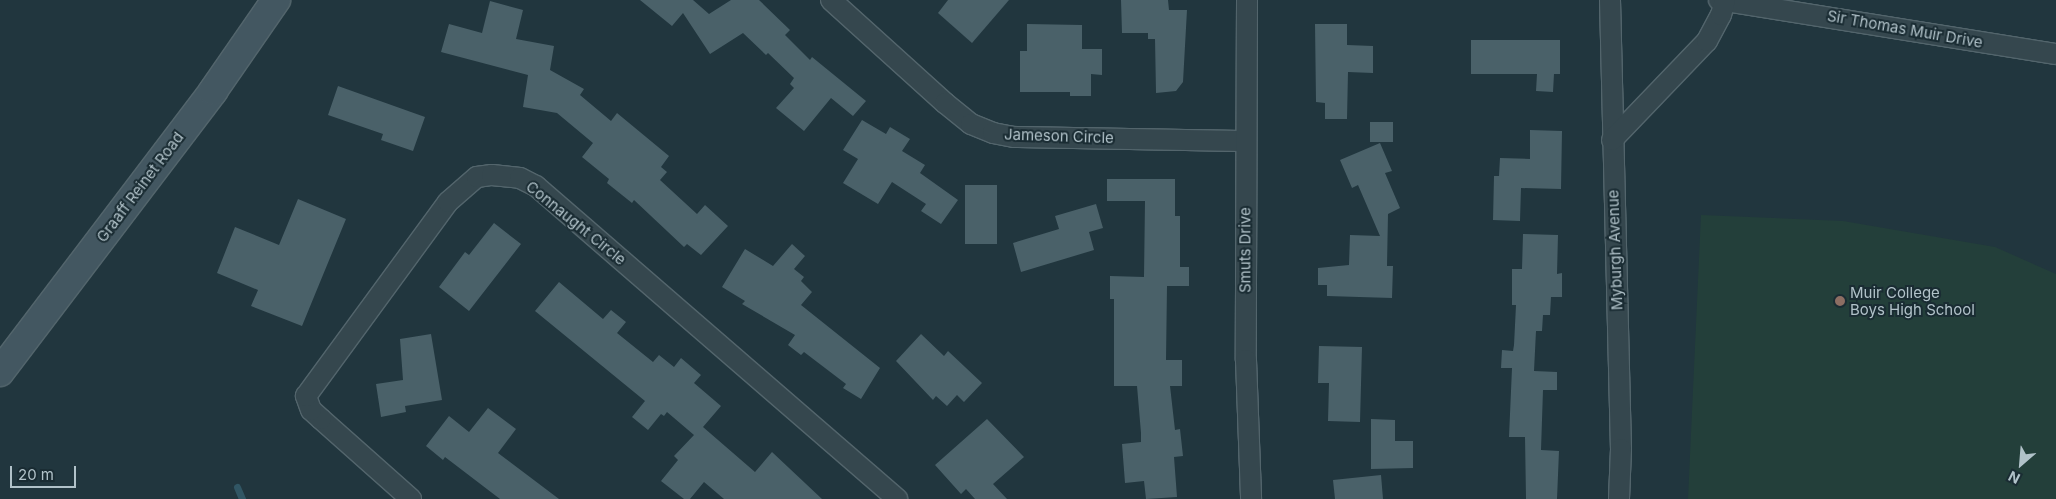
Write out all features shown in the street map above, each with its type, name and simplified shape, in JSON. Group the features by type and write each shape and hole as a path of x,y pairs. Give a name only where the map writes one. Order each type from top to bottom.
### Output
{"main road":[{"name":"Graaff Reinet Road","path":"0,372 213,91 276,0"}],"street":[{"name":"Jameson Circle","path":"832,0 971,124 993,133 1014,137 1245,141"},
{"name":"Smuts Drive","path":"1247,0 1245,141 1246,360 1251,499"},
{"name":"Myburgh Avenue","path":"1610,0 1621,449 1619,499"},
{"name":"Sir Thomas Muir Drive","path":"1612,140 1707,41 1722,15 1723,0 2056,54"},
{"name":"Connaught Circle","path":"411,499 320,419 306,402 307,391 431,222 462,187 477,177 505,175 520,178 536,186 897,499"}],"green space":[{"path":"1701,215 1843,221 1995,247 2056,274 2056,499 1688,499"}],"building":[{"path":"640,0 693,0 709,14 731,0 759,0 790,30 785,35 810,60 812,57 866,101 853,116 831,98 804,131 776,108 794,88 790,84 794,78 768,53 766,55 743,33 710,54 683,13 672,26"},
{"path":"948,0 1009,0 972,43 938,13"},
{"path":"1121,0 1168,0 1169,10 1187,10 1183,82 1176,91 1156,93 1155,39 1148,39 1148,33 1122,33"},
{"path":"490,1 523,10 516,39 554,46 550,70 584,89 580,95 611,121 617,113 669,156 661,167 667,172 660,180 697,214 705,205 728,226 701,255 687,244 684,247 634,200 632,203 607,183 609,179 582,157 593,143 557,113 523,107 528,75 441,52 449,24 482,33"},
{"path":"1027,24 1082,25 1082,49 1102,49 1102,75 1091,74 1091,96 1070,96 1070,92 1020,92 1020,51 1027,51"},
{"path":"1315,24 1347,24 1347,45 1373,46 1373,73 1348,72 1347,119 1325,119 1325,103 1316,102"},
{"path":"1471,40 1560,40 1560,74 1554,74 1553,92 1536,91 1537,74 1471,74"},
{"path":"338,86 425,117 413,151 381,140 383,134 328,115"},
{"path":"862,120 886,134 890,127 910,139 902,151 925,165 920,173 958,200 941,224 921,211 926,204 892,182 878,204 843,183 858,159 843,150"},
{"path":"1370,122 1393,122 1393,142 1370,142"},
{"path":"1530,130 1562,131 1561,189 1521,188 1520,221 1493,220 1494,176 1499,176 1500,158 1530,159"},
{"path":"1380,143 1392,171 1385,173 1400,208 1388,214 1387,266 1393,266 1392,298 1327,296 1327,285 1318,285 1318,268 1349,265 1350,235 1380,236 1358,185 1352,188 1340,160"},
{"path":"1107,179 1175,179 1175,216 1180,216 1180,267 1189,267 1189,286 1167,286 1166,360 1182,360 1182,386 1170,386 1175,430 1180,429 1183,456 1174,457 1177,497 1146,499 1144,481 1125,483 1122,444 1141,442 1141,433 1137,386 1114,386 1114,299 1110,299 1110,276 1144,277 1145,201 1107,201"},
{"path":"965,185 997,185 997,244 965,244"},
{"path":"298,199 346,219 302,326 251,306 258,290 217,273 235,227 279,245"},
{"path":"1096,204 1103,228 1089,232 1094,250 1021,272 1013,243 1059,229 1055,216"},
{"path":"494,223 521,244 469,311 439,287 465,252 469,255"},
{"path":"1523,234 1558,235 1557,274 1562,273 1562,297 1551,297 1550,315 1543,315 1542,331 1536,331 1534,371 1557,372 1557,390 1543,390 1541,450 1559,451 1557,499 1526,499 1525,437 1509,437 1512,368 1501,368 1502,350 1513,351 1516,305 1512,305 1512,269 1522,269"},
{"path":"792,244 805,256 794,269 804,277 801,281 812,292 801,305 880,368 861,399 843,388 846,384 804,352 801,355 788,345 795,335 742,304 745,301 722,287 745,249 773,266"},
{"path":"559,282 603,319 611,310 626,322 617,333 653,362 659,355 674,367 681,358 701,375 694,383 721,406 703,427 755,472 772,452 822,499 724,499 704,482 690,499 684,499 661,481 678,460 674,456 694,435 667,412 664,416 661,414 648,430 632,417 645,401 535,311"},
{"path":"431,334 442,400 405,406 406,412 381,417 376,384 403,380 400,339"},
{"path":"921,334 944,356 948,351 982,383 964,402 957,395 947,406 936,396 933,400 896,361"},
{"path":"1319,346 1362,347 1360,422 1328,421 1329,383 1318,383"},
{"path":"488,408 516,429 498,453 559,499 500,499 445,457 443,460 426,446 449,416 469,432"},
{"path":"987,419 1024,457 993,484 1007,499 975,499 966,489 961,494 935,465"},
{"path":"1371,419 1395,420 1395,441 1413,441 1413,468 1371,469"},
{"path":"1381,475 1383,499 1335,499 1333,480"}],"waterway":[{"path":"237,487 242,499"}],"place":[{"name":"Muir College Boys High School","path":"1840,301"}]}
